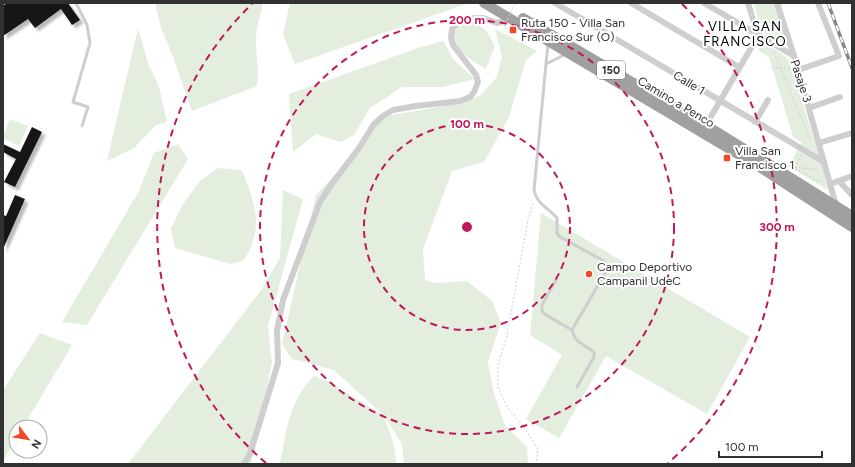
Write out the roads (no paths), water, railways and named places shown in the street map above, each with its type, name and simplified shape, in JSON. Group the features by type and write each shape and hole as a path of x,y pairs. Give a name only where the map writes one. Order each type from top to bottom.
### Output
{"highway":[{"name":"Camino a Penco","path":"484,3 758,166 852,227"},
{"name":"Camino a Penco","path":"498,3 706,126 852,216"}],"street":[{"name":"Calle 1","path":"555,3 824,162"},
{"path":"631,3 739,67"},
{"name":"Pasaje 3","path":"704,3 794,56 824,162 827,182 836,206"},
{"path":"706,126 758,34 748,3"},
{"path":"777,3 794,56"},
{"path":"798,70 839,56 818,3"},
{"path":"244,464 250,454 278,363 277,331 283,300 317,210 325,194 359,148 374,124 383,116 393,110 460,101 467,99 474,92 478,82 476,75 452,42 451,32 457,21 460,19 484,18 497,23 511,19"},
{"path":"809,108 840,97"},
{"path":"755,122 768,100"},
{"path":"819,143 852,133"},
{"path":"827,182 839,181 852,176"},
{"path":"839,181 852,195"}],"lane":[{"path":"76,3 90,33 90,43 73,102 88,107 82,126"},
{"path":"548,41 534,190 540,204 557,218 557,233 560,237 604,261 607,266 607,271 572,330"},
{"path":"546,64 568,52"},
{"path":"556,280 542,309 546,315 572,330 575,338 594,352 594,357 577,387"}],"railway":[{"path":"828,3 852,68"}],"place":[{"name":"Ruta 150 - Villa San Francisco Sur (O)","path":"513,30"},
{"name":"Villa San Francisco 1","path":"727,158"},
{"name":"Campo Deportivo Campanil UdeC","path":"589,274"}],"district":[{"name":"VILLA SAN FRANCISCO","path":"745,34"}]}
